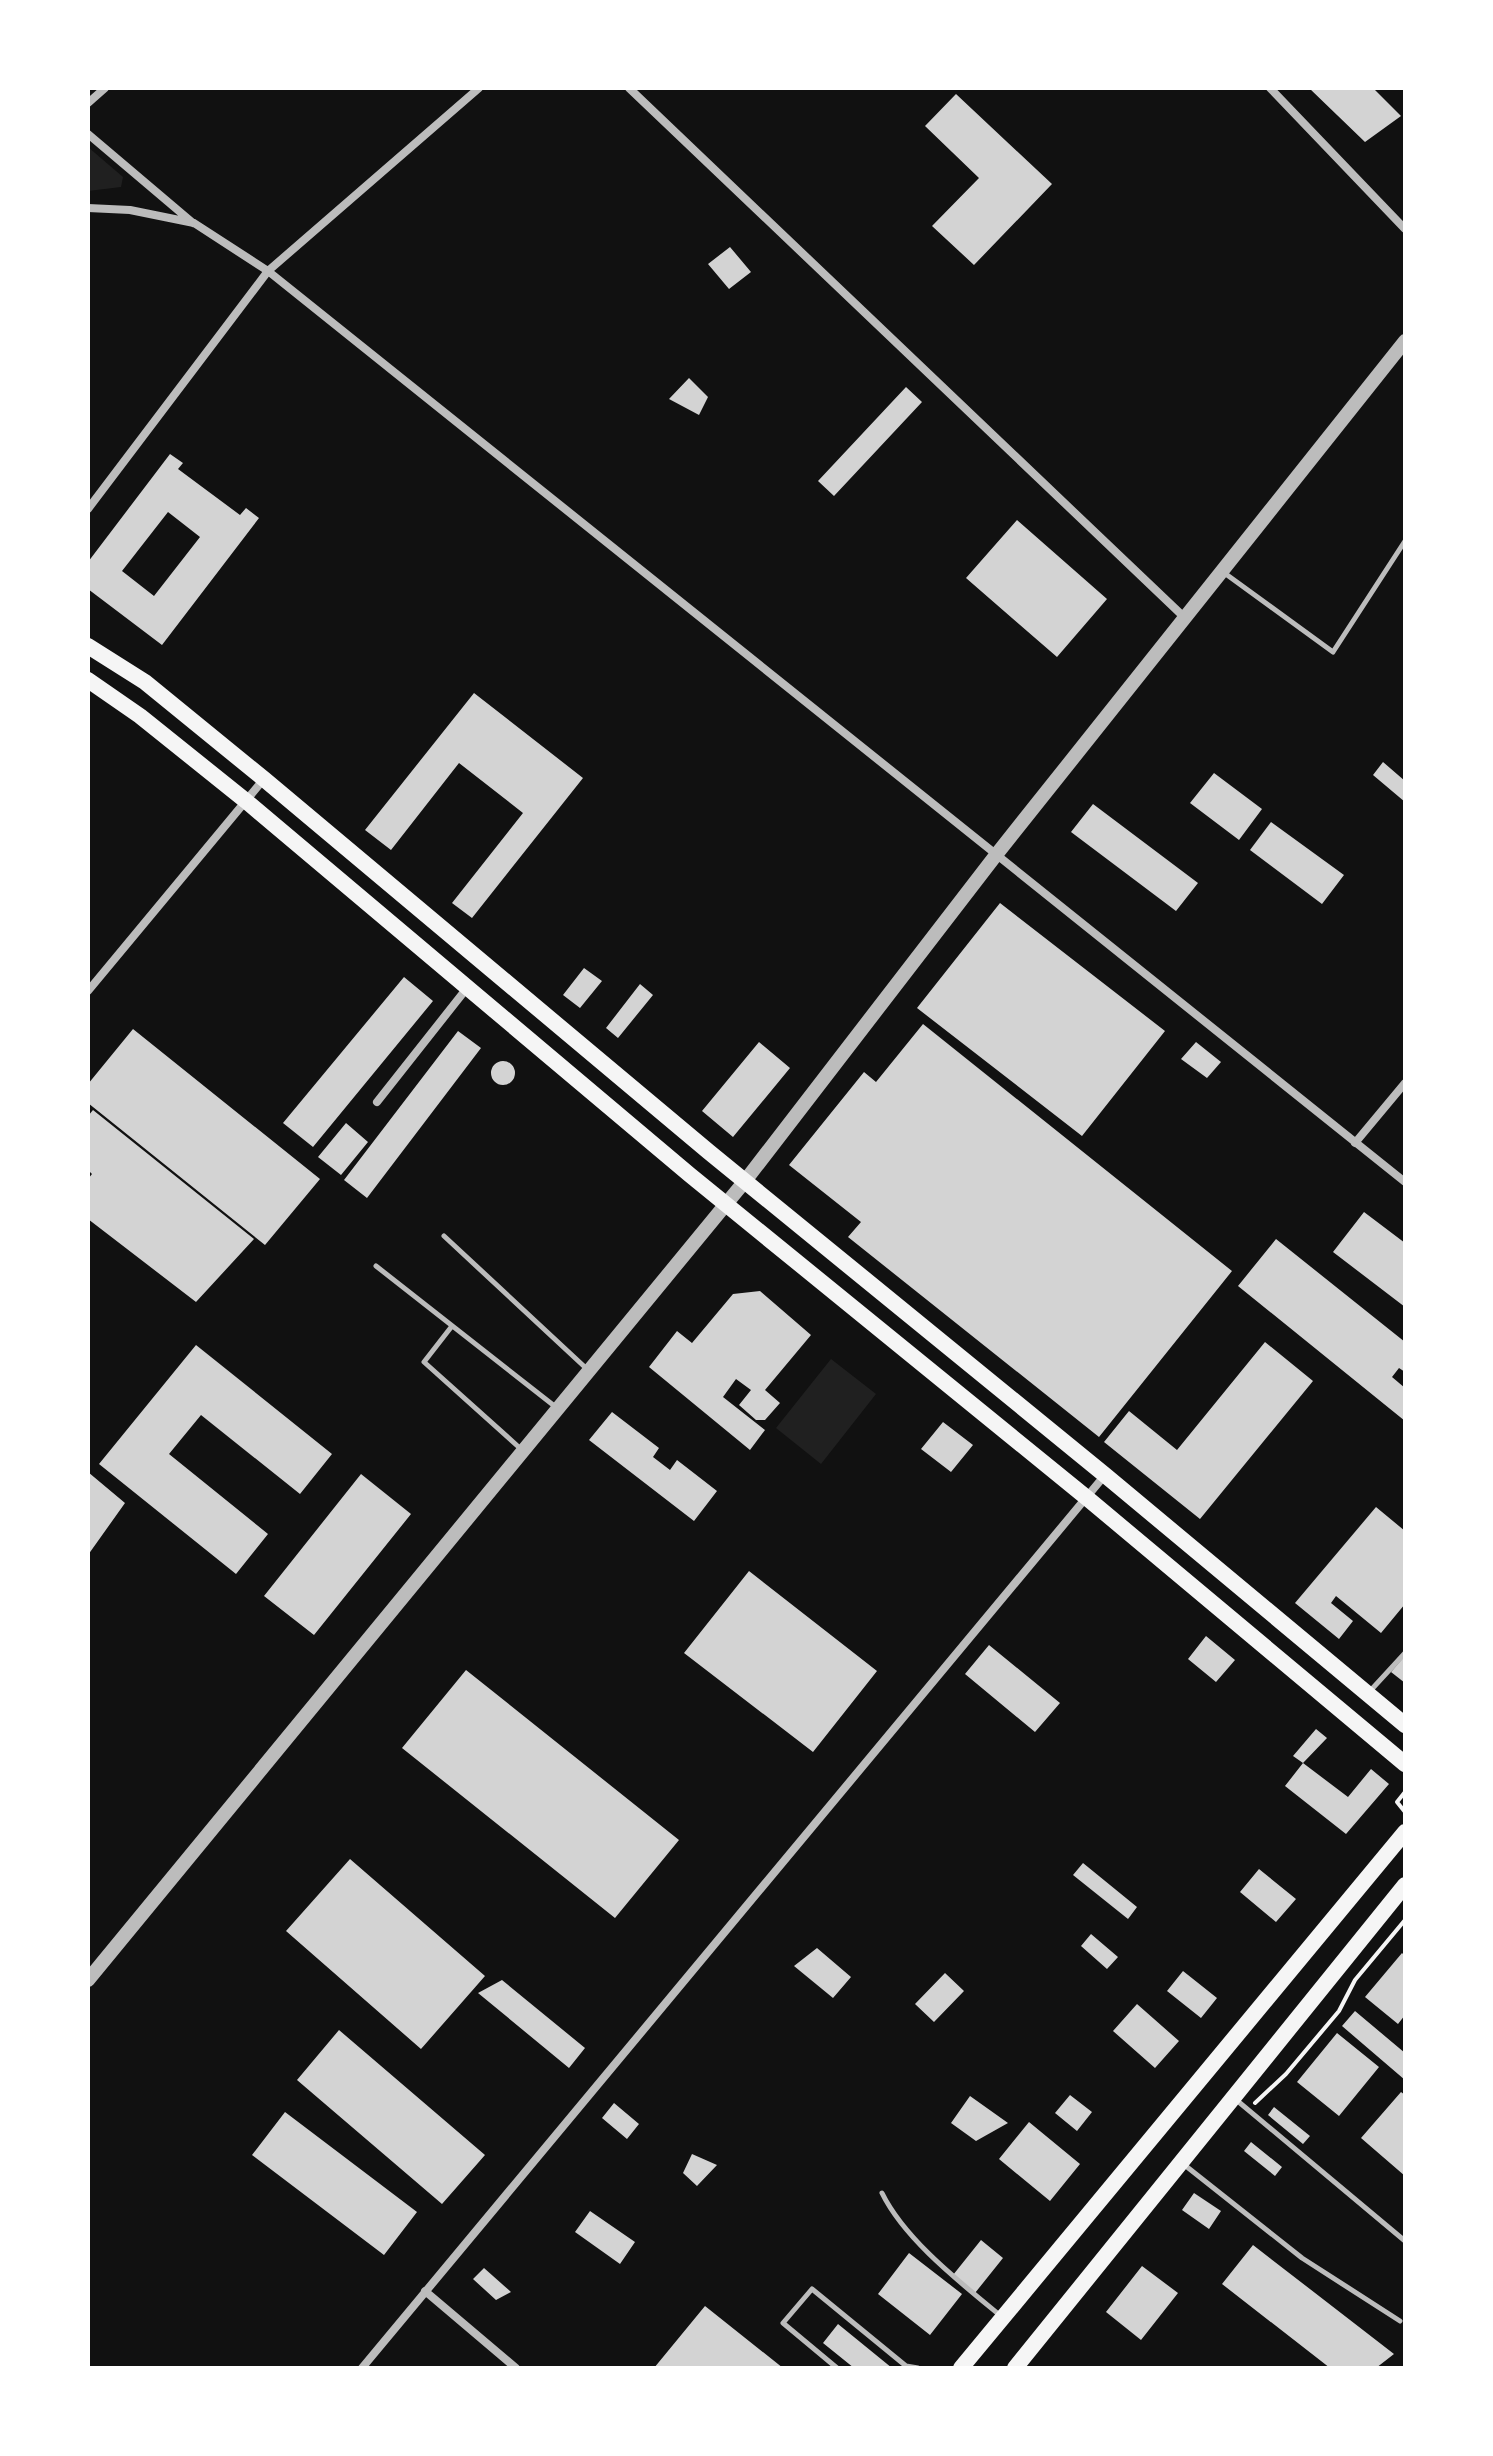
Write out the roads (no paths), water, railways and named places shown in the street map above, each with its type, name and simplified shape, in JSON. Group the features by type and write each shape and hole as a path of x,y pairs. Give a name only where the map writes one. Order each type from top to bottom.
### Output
{"main road":[{"path":"88,646 145,682 264,779 745,1181 1405,1725"},
{"path":"88,680 140,716 246,801 467,988 1405,1764"},
{"path":"1330,1701 1350,1680"},
{"path":"959,2368 1405,1832"},
{"path":"1015,2368 1405,1886"}],"street":[{"path":"88,103 105,88"},
{"path":"88,509 268,271 479,88"},
{"path":"629,88 1184,617"},
{"path":"1270,88 1405,229"},
{"path":"88,134 194,223 268,271 1405,1182"},
{"path":"88,208 130,210 194,223"},
{"path":"88,1980 745,1181 996,855 1405,341"},
{"path":"88,991 264,779"},
{"path":"377,1102 467,988"},
{"path":"1355,1143 1405,1083"},
{"path":"362,2368 1105,1475"},
{"path":"425,2291 516,2368"}],"lane":[{"path":"1222,571 1333,652 1405,541"},
{"path":"444,1236 589,1371"},
{"path":"376,1266 558,1409"},
{"path":"452,1326 424,1362 523,1451"},
{"path":"1367,1694 1405,1653"},
{"path":"1234,2098 1405,2241"},
{"path":"1181,2163 1302,2258 1400,2321"},
{"path":"882,2193 891,2212 949,2274 1002,2318"},
{"path":"837,2368 783,2323 812,2289 905,2367 918,2368"}]}
